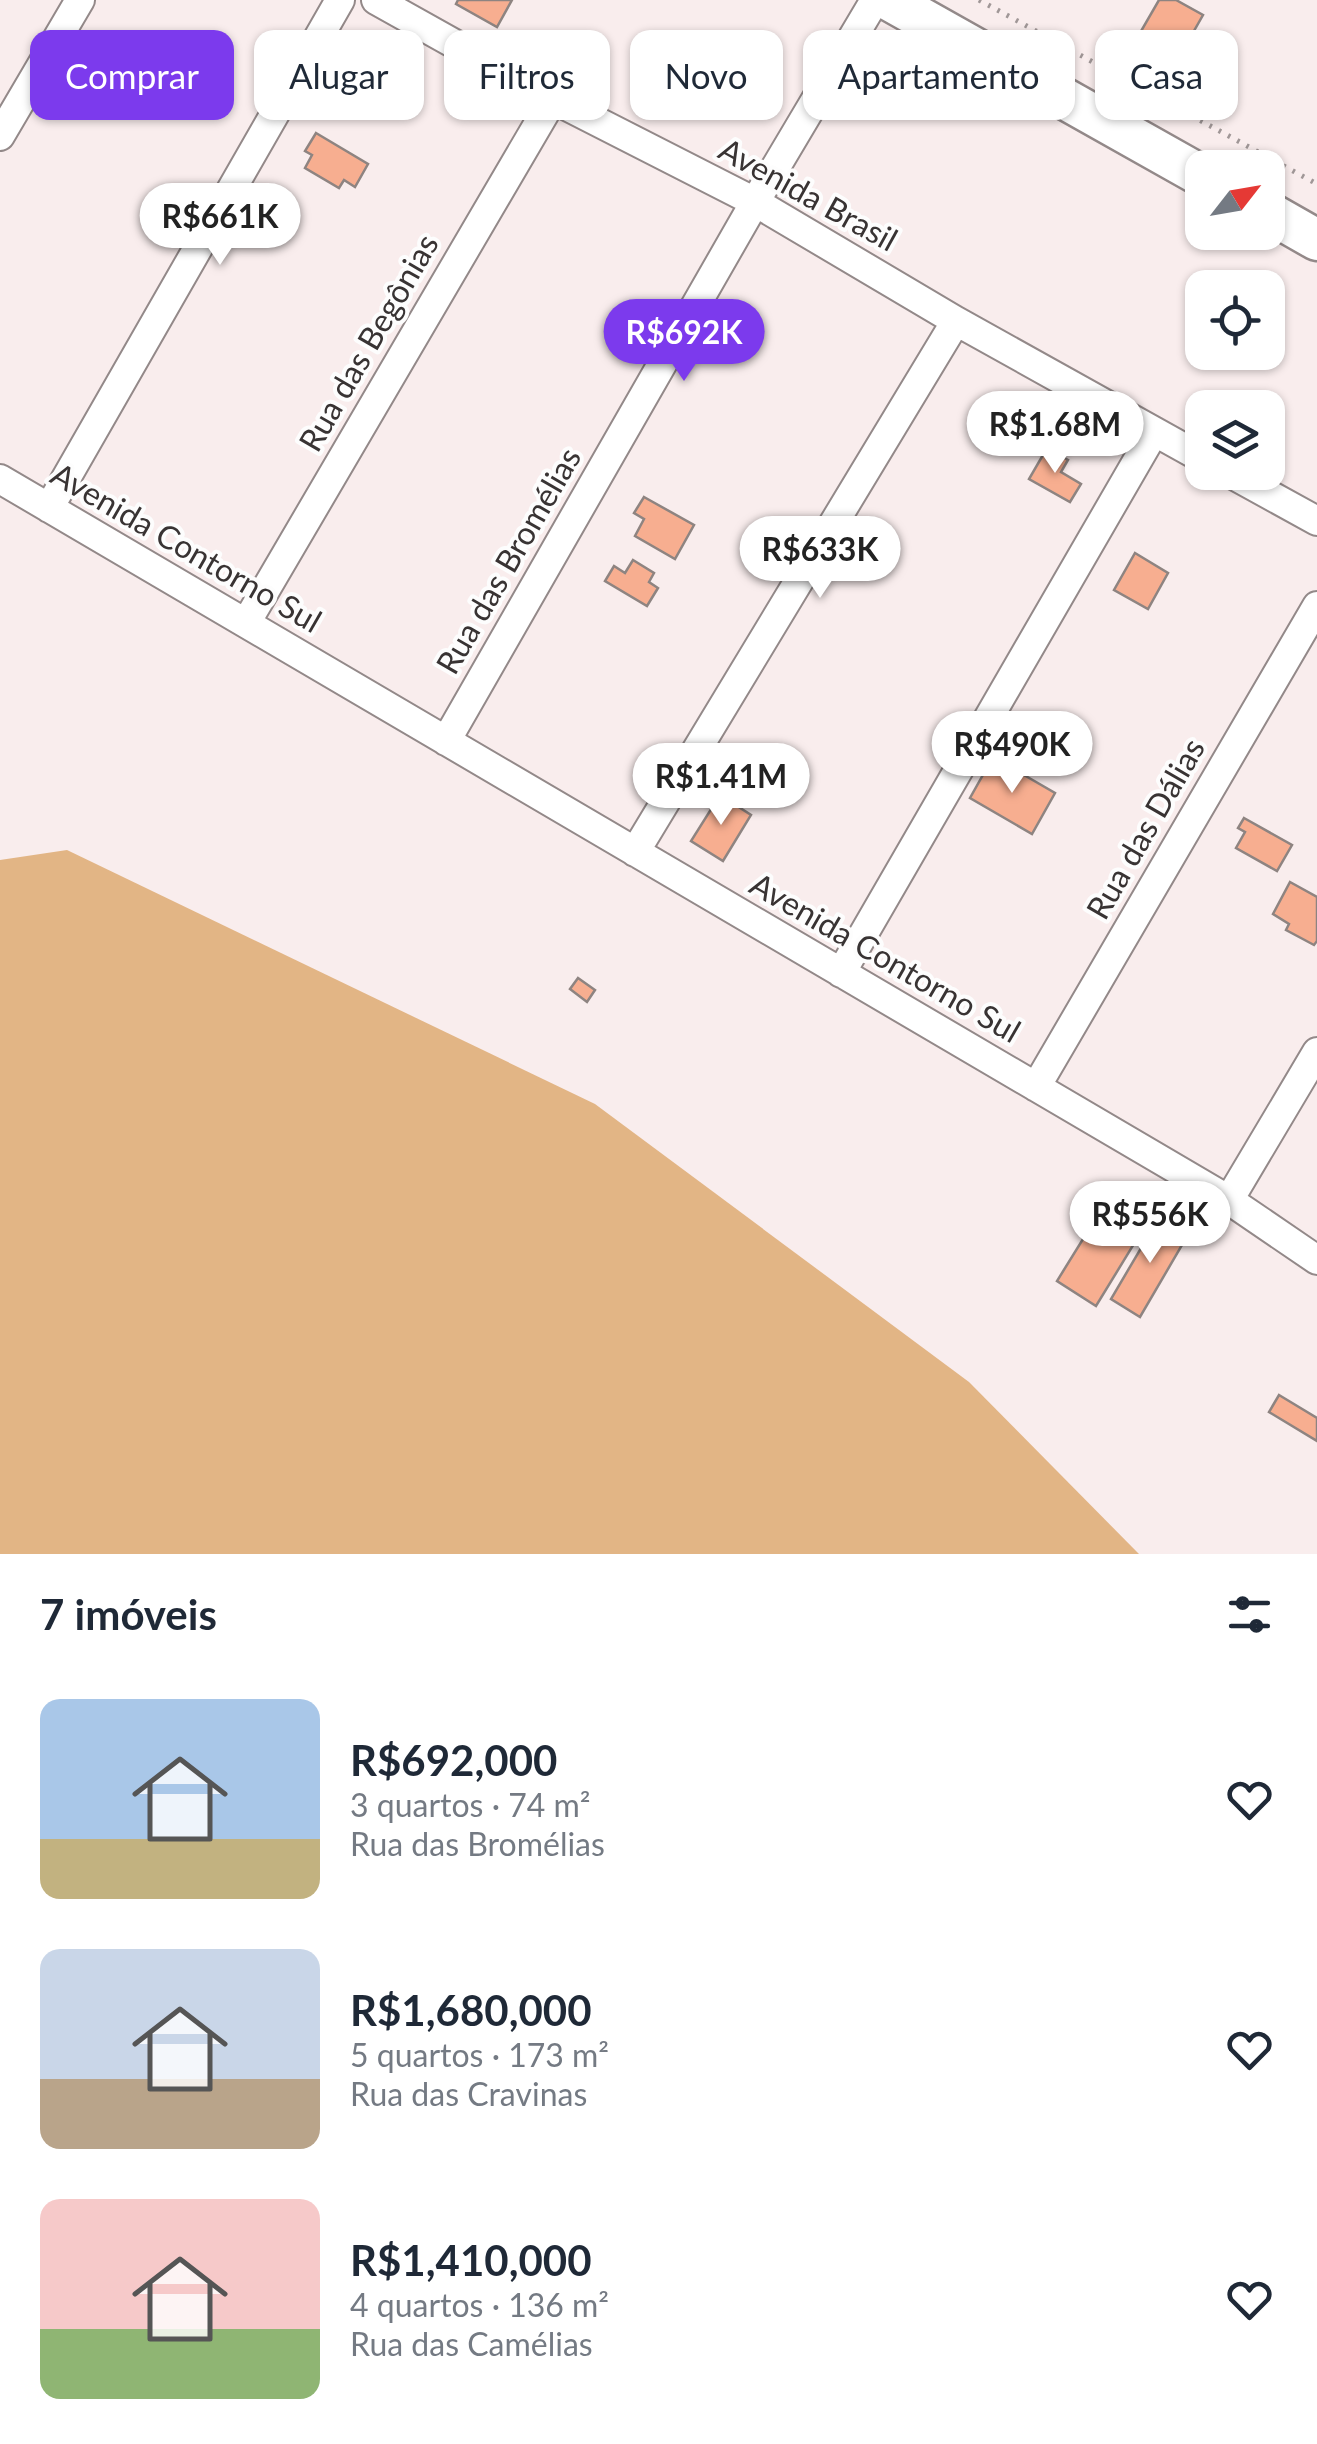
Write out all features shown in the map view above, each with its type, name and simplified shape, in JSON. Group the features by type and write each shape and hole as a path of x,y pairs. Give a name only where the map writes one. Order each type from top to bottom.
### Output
{"main road":[{"path":"889,0 1185,166"},
{"path":"1285,222 1317,240"}],"street":[{"path":"0,136 80,0"},
{"path":"49,508 340,0"},
{"name":"Avenida Brasil","path":"376,0 444,38"},
{"name":"Rua das Bromélias","path":"446,741 875,0"},
{"name":"Rua das Begônias","path":"246,624 540,120"},
{"name":"Avenida Brasil","path":"596,120 755,202 956,321 1185,449"},
{"path":"635,852 956,321"},
{"path":"842,973 1154,432"},
{"name":"Avenida Contorno Sul","path":"0,479 1229,1200 1317,1260"},
{"path":"1261,490 1317,521"},
{"name":"Rua das Dálias","path":"1036,1088 1317,606"},
{"path":"1229,1200 1317,1052"}],"path":[{"path":"979,0 1317,184"}],"shaded area":[{"path":"67,850 595,1104 969,1382 1139,1554 0,1554 0,860"}],"building":[{"path":"458,0 512,0 497,27 456,4"},
{"path":"1159,0 1176,0 1203,15 1194,30 1142,30"},
{"path":"316,133 368,164 355,187 344,180 339,188 305,168 312,155 305,151"},
{"path":"1047,448 1068,460 1061,472 1081,484 1070,502 1029,479"},
{"path":"644,497 694,525 675,559 635,536 644,519 634,513"},
{"path":"1135,553 1168,573 1148,609 1114,590"},
{"path":"633,560 654,573 649,582 658,588 647,606 605,581 614,566 625,573"},
{"path":"993,757 1055,793 1032,834 970,798"},
{"path":"720,795 751,815 723,861 691,841"},
{"path":"1244,818 1292,845 1277,871 1236,848 1245,832 1238,828"},
{"path":"1290,882 1317,897 1314,945 1286,930 1289,924 1273,914"},
{"path":"578,978 595,990 587,1002 570,989"},
{"path":"1101,1210 1140,1234 1096,1306 1057,1281"},
{"path":"1160,1216 1189,1233 1140,1317 1111,1299"},
{"path":"1279,1395 1317,1418 1317,1441 1269,1412"}]}
